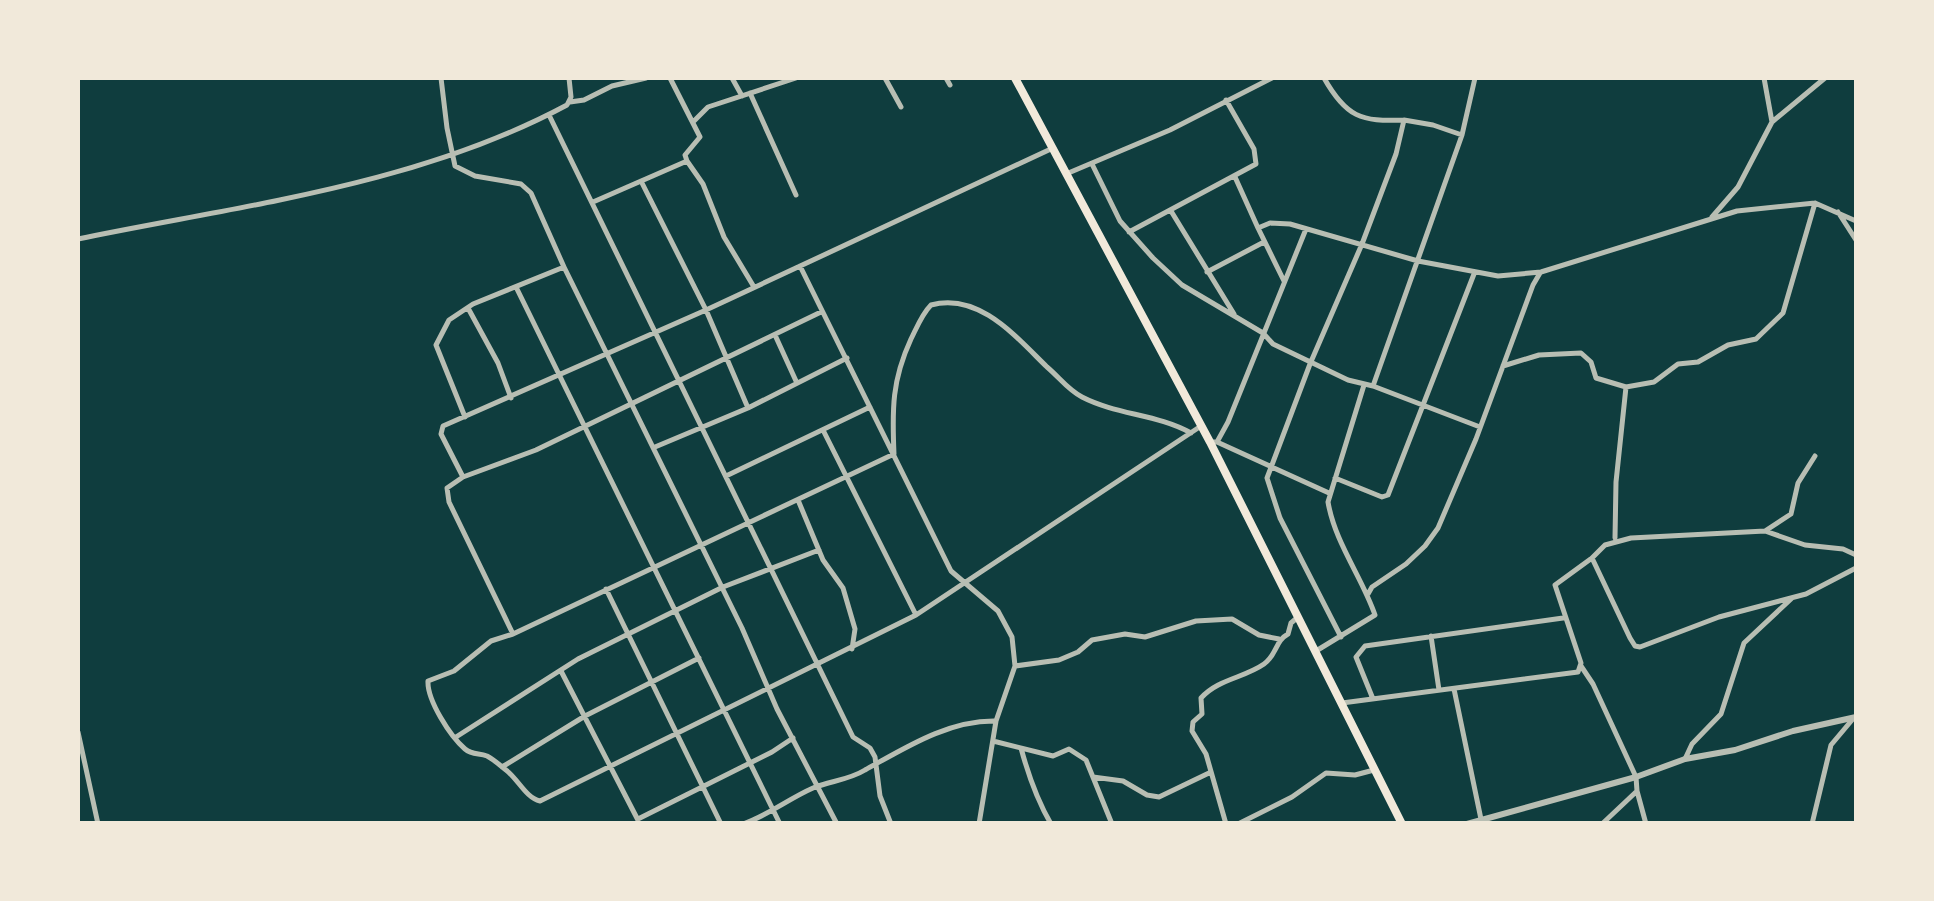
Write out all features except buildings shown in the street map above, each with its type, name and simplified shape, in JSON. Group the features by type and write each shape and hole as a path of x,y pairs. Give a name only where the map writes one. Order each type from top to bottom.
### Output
{"main road":[{"path":"1015,78 1214,442 1402,824"}],"street":[{"path":"441,78 456,166 475,176 527,188 723,587 777,709 837,824"},
{"path":"570,78 570,102"},
{"path":"78,239 336,188 452,153 570,102 646,78"},
{"path":"670,78 700,139 686,161 703,184 724,238 754,287"},
{"path":"732,78 742,96"},
{"path":"693,122 703,110 796,78"},
{"path":"886,78 901,107"},
{"path":"946,78 950,85"},
{"path":"1066,174 1170,130 1272,78"},
{"path":"1324,78 1338,100 1358,116 1374,122 1404,120 1433,125 1462,135"},
{"path":"1373,386 1462,135 1475,78"},
{"path":"1764,78 1772,122"},
{"path":"1711,218 1738,187 1772,122 1825,78"},
{"path":"750,93 796,195"},
{"path":"1128,232 1252,169 1256,155 1226,100"},
{"path":"549,114 853,737 870,748 878,763 880,796 892,824"},
{"path":"1341,638 1280,518 1267,478 1310,364 1362,244 1396,154 1404,120"},
{"path":"463,478 440,431 444,426 706,310 1053,148"},
{"path":"592,202 686,161"},
{"path":"1092,164 1128,232 1182,285 1310,364 1480,426"},
{"path":"1236,176 1284,281"},
{"path":"641,181 706,310 748,408"},
{"path":"1258,228 1270,223 1306,228 1474,274 1517,276 1542,272 1754,208 1815,203 1856,220"},
{"path":"1504,366 1539,355 1581,353 1591,362 1596,378 1626,387 1654,382 1678,364 1698,362 1728,345 1756,339 1783,312 1815,203"},
{"path":"1836,210 1856,240"},
{"path":"1171,211 1236,317"},
{"path":"1306,228 1228,422 1214,442 1263,460 1270,467 1329,492"},
{"path":"1208,272 1264,242"},
{"path":"800,266 951,570 998,611 1015,646 1015,666 996,721 979,824"},
{"path":"465,417 436,343 449,320 468,308 564,268"},
{"path":"1368,594 1425,546 1438,528 1533,285 1542,272"},
{"path":"1335,478 1387,497 1474,274"},
{"path":"516,289 780,824"},
{"path":"894,454 893,391 898,366 927,309 938,303 975,307 988,313 1077,395 1107,408 1173,423 1191,433"},
{"path":"468,308 498,363 511,398"},
{"path":"512,634 445,494 446,488 536,450 822,312"},
{"path":"775,335 796,382"},
{"path":"654,448 748,408 847,358"},
{"path":"1316,652 1374,617 1368,594 1330,518 1329,492 1364,385"},
{"path":"1614,540 1626,387"},
{"path":"726,476 870,407"},
{"path":"894,454 491,641 454,670 428,681 433,703 462,747 489,757 535,802 852,650 916,615 1202,426"},
{"path":"823,430 916,615"},
{"path":"1765,531 1791,514 1798,483 1815,456"},
{"path":"798,500 820,550 843,588 855,629 852,650"},
{"path":"1646,824 1636,777 1582,666 1555,585 1614,540 1765,531 1805,545 1843,549 1856,556"},
{"path":"456,738 561,670 723,587 820,550"},
{"path":"1592,558 1635,646 1650,645 1719,618 1813,592 1856,568"},
{"path":"606,589 721,824"},
{"path":"1685,759 1692,744 1721,714 1744,642 1794,597"},
{"path":"1226,824 1206,754 1192,726 1202,714 1201,698 1221,682 1268,661 1279,639 1288,634 1298,617"},
{"path":"1373,699 1356,657 1360,650 1374,643 1563,618"},
{"path":"1015,666 1059,660 1078,652 1092,640 1124,634 1146,637 1196,621 1232,619 1258,636 1279,639"},
{"path":"1431,636 1439,690"},
{"path":"502,767 585,716 700,658"},
{"path":"1342,703 1567,674 1578,672 1582,666"},
{"path":"561,670 639,821 793,738"},
{"path":"1454,688 1481,822"},
{"path":"1467,824 1636,777 1685,759 1735,750 1855,717"},
{"path":"1812,824 1831,745 1855,717"},
{"path":"742,824 819,786 851,777 957,724 996,721"},
{"path":"78,732 98,824"},
{"path":"994,741 1053,756 1069,749 1086,760 1112,824"},
{"path":"1021,748 1038,800 1051,824"},
{"path":"1238,824 1292,797 1326,773 1355,774 1377,769"},
{"path":"1092,777 1123,780 1147,795 1159,797 1209,773"},
{"path":"1602,824 1637,791"}]}
